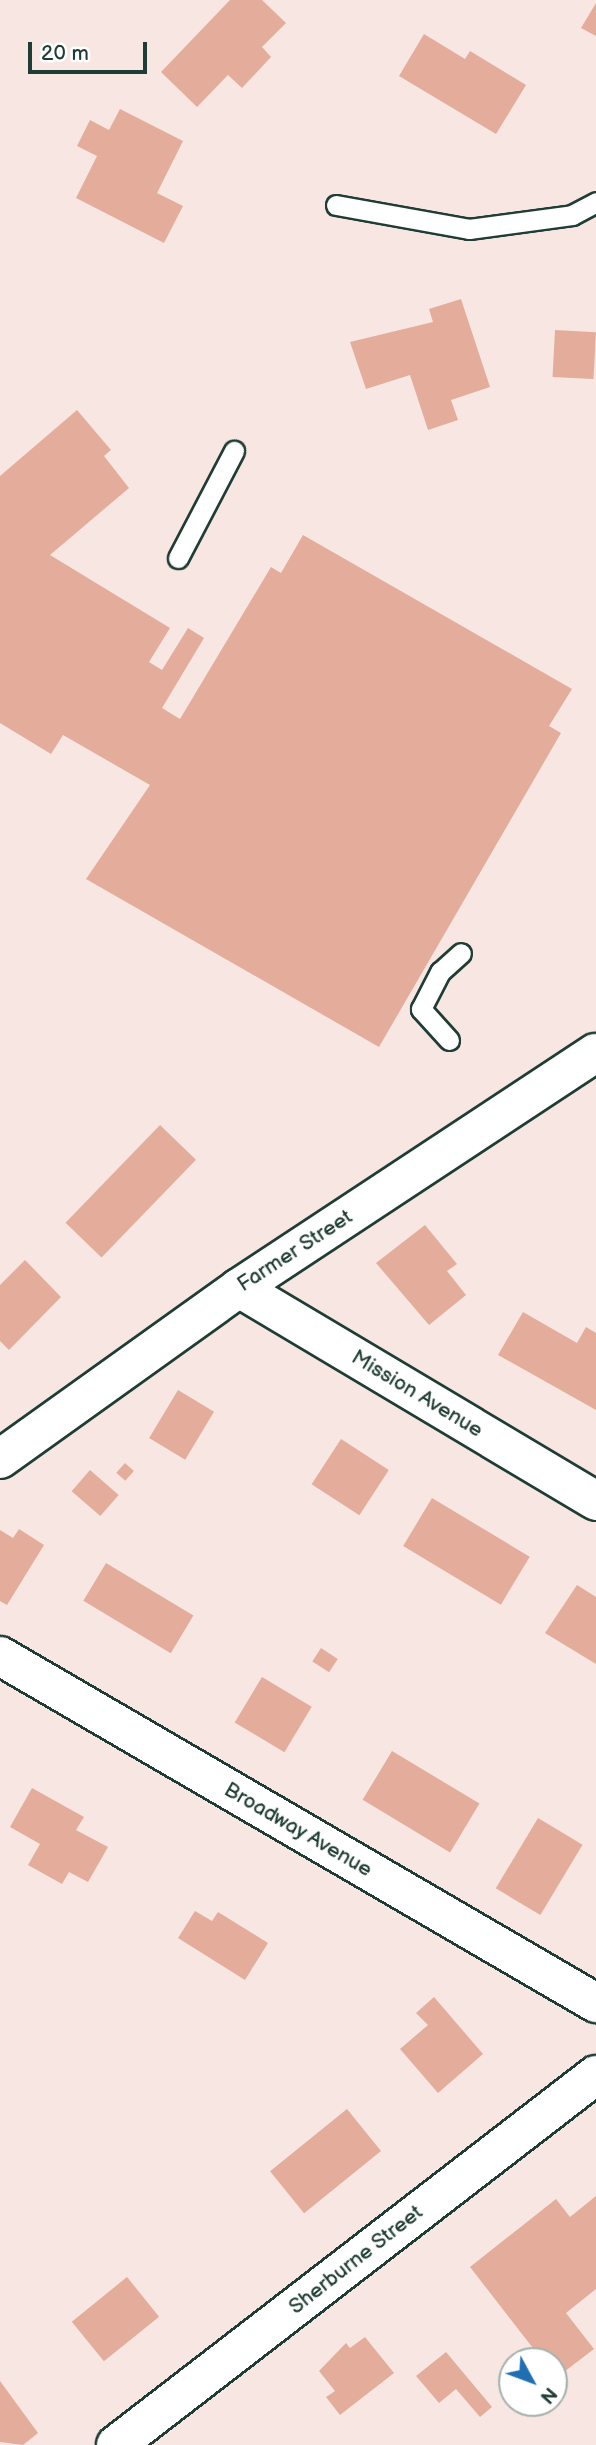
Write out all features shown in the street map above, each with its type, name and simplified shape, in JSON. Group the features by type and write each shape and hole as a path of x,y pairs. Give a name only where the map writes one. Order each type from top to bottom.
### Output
{"street":[{"name":"Farmer Street","path":"0,1460 239,1288 596,1053"},
{"name":"Mission Avenue","path":"239,1288 596,1501"},
{"name":"Broadway Avenue","path":"0,1656 596,2003"},
{"name":"Sherburne Street","path":"116,2445 596,2076"}],"lane":[{"path":"337,205 469,229 572,215 596,202"},
{"path":"178,558 234,451"},
{"path":"449,1040 421,1009 440,972 461,953"}],"building":[{"path":"230,0 262,0 286,23 262,47 271,57 242,88 228,75 197,107 161,72"},
{"path":"596,3 596,36 581,28"},
{"path":"424,34 465,59 470,51 526,85 496,134 399,76"},
{"path":"120,109 183,141 157,193 183,206 164,243 76,198 97,156 77,146 90,120 109,130"},
{"path":"461,299 490,387 451,400 458,420 428,430 410,375 366,389 350,342 433,322 429,309"},
{"path":"555,330 596,332 593,379 553,377"},
{"path":"77,410 111,450 104,456 129,488 50,555 170,628 149,662 162,670 188,628 204,638 162,708 180,719 271,567 281,573 303,535 572,689 549,726 561,733 379,1047 86,879 150,785 63,735 51,754 0,723 0,476"},
{"path":"160,1125 196,1160 101,1258 66,1223"},
{"path":"425,1225 457,1264 447,1271 466,1295 429,1325 376,1263"},
{"path":"25,1260 61,1297 9,1350 0,1341 0,1285"},
{"path":"523,1312 577,1343 586,1327 596,1333 596,1410 498,1355"},
{"path":"178,1390 214,1412 185,1460 149,1438"},
{"path":"341,1439 389,1470 359,1515 312,1484"},
{"path":"125,1463 134,1471 125,1481 116,1473"},
{"path":"90,1470 119,1495 100,1516 72,1491"},
{"path":"432,1498 530,1557 501,1605 403,1546"},
{"path":"19,1529 44,1545 7,1605 0,1601 0,1530 13,1538"},
{"path":"106,1563 193,1616 171,1653 83,1601"},
{"path":"577,1585 596,1597 596,1664 545,1633"},
{"path":"321,1648 338,1659 329,1672 312,1661"},
{"path":"262,1677 312,1707 284,1752 235,1722"},
{"path":"392,1751 479,1804 450,1852 363,1800"},
{"path":"32,1788 84,1817 76,1830 108,1847 88,1882 69,1872 62,1884 28,1865 40,1844 10,1827"},
{"path":"538,1818 583,1845 540,1915 496,1888"},
{"path":"195,1911 212,1921 218,1912 268,1943 245,1980 178,1938"},
{"path":"434,1997 483,2054 438,2093 400,2049 428,2025 416,2013"},
{"path":"347,2109 381,2151 304,2213 270,2171"},
{"path":"596,2196 596,2289 566,2313 594,2349 568,2369 568,2347 532,2347 470,2267 556,2199 570,2217"},
{"path":"127,2277 159,2317 104,2361 72,2322"},
{"path":"365,2337 394,2373 340,2415 326,2397 335,2391 319,2371 346,2343 350,2348"},
{"path":"446,2352 492,2407 480,2417 456,2389 439,2403 416,2376"},
{"path":"0,2381 38,2433 23,2445 0,2442"}]}
